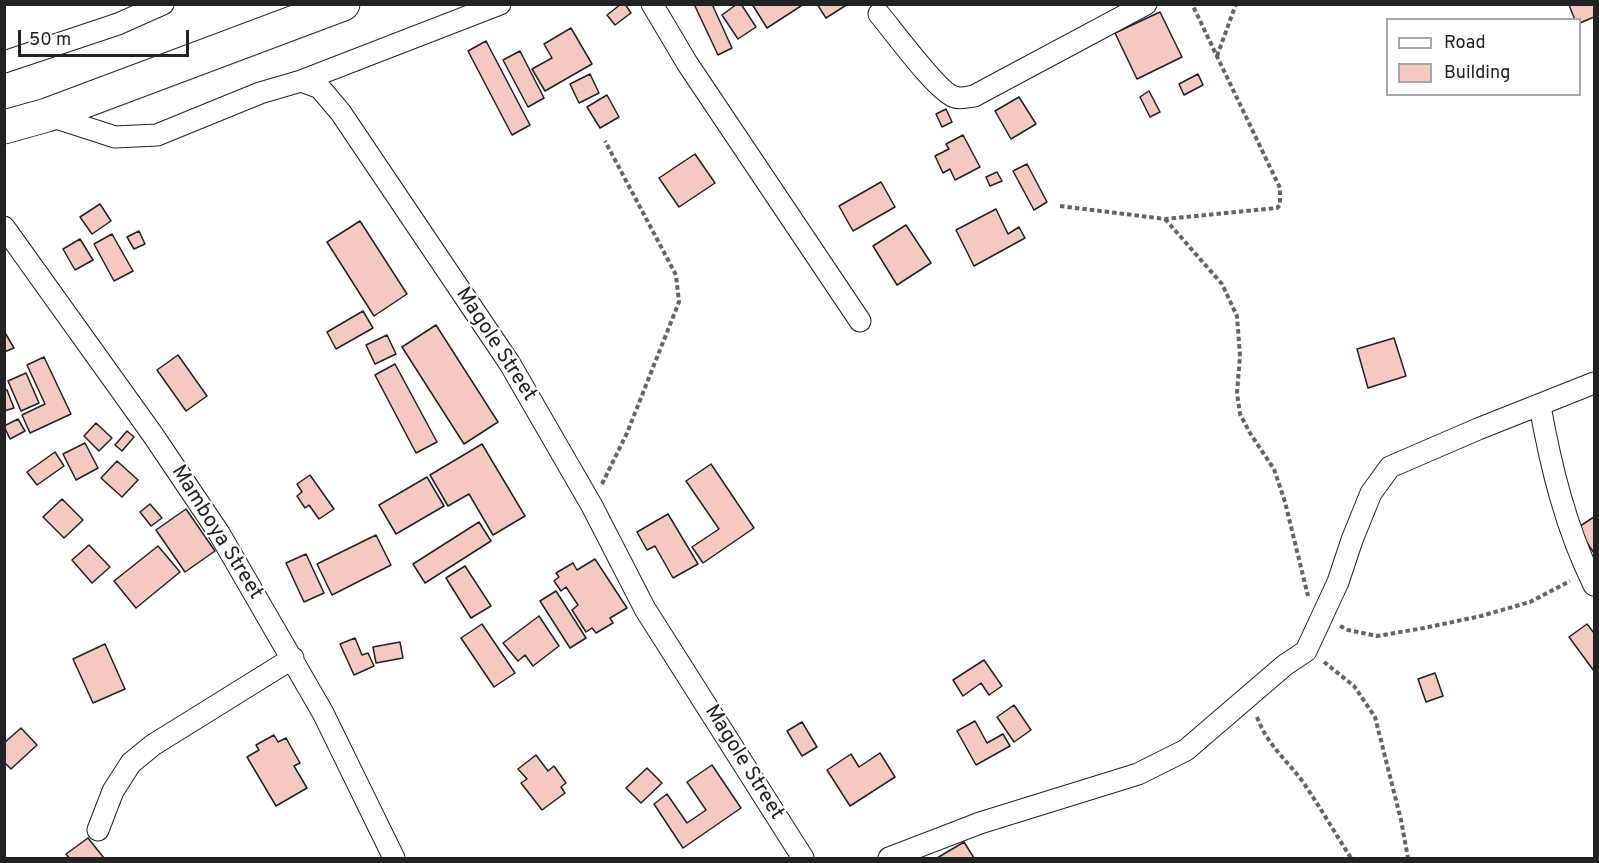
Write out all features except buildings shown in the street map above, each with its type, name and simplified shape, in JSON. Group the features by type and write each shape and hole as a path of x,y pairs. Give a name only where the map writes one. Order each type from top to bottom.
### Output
{"highway":[{"path":"4,127 47,115 343,4"}],"street":[{"path":"4,62 118,24 163,4"},
{"path":"47,115 116,137 157,135 260,93 302,81 500,4"},
{"path":"651,4 687,63 860,321"},
{"path":"879,14 935,83 955,98 974,96 1146,4"},
{"name":"Magole Street","path":"302,81 320,88 341,113 510,364 592,506 645,609 803,858"},
{"name":"Mamboya Street","path":"4,227 153,435 213,524 323,712 394,858"},
{"path":"889,858 980,823 1138,774 1186,750 1285,665 1306,651 1338,582 1371,493 1390,467 1594,383"},
{"path":"1540,406 1548,453 1561,501 1591,578"},
{"path":"98,830 113,790 131,763 153,745 293,658"}],"path":[{"path":"1060,206 1165,219 1277,208 1280,205 1280,188 1192,4"},
{"path":"1217,57 1236,4"},
{"path":"592,506 627,433 679,302 676,275 605,141"},
{"path":"1165,219 1222,284 1237,316 1240,414 1250,434 1274,469 1320,623 1377,636 1481,616 1530,602 1591,578"},
{"path":"1306,651 1334,668 1354,686 1375,717 1408,858"},
{"path":"1249,697 1262,729 1281,758 1302,781 1348,858"}]}
